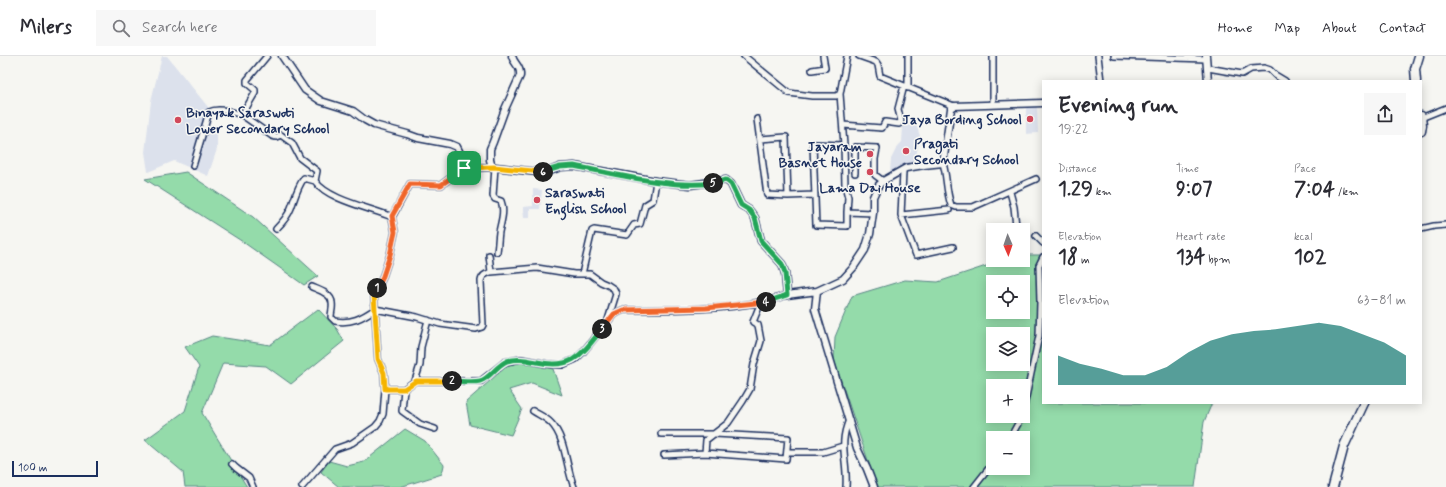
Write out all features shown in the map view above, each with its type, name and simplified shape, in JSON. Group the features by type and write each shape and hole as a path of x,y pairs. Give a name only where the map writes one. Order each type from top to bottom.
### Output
{"main road":[{"path":"1416,80 1415,69 1419,56"},
{"path":"1333,487 1344,446 1364,404"}],"street":[{"path":"242,115 255,93 254,90 246,83 247,80 267,56"},
{"path":"282,56 305,90 317,98 353,111 374,125 418,138 450,144 457,147 464,168"},
{"path":"497,252 499,232 502,225 502,210 501,200 495,199 493,196 494,167 490,160 490,148 520,76 519,66 513,60 512,56"},
{"path":"744,56 789,93 812,96 836,96 840,94"},
{"path":"812,70 825,68 823,56"},
{"path":"847,56 840,94 843,124 844,146 845,186 848,197 846,226 816,225 813,144 844,146 855,147 878,148 875,159 875,175 883,181"},
{"path":"859,56 876,62 880,76 954,106 1042,103"},
{"path":"843,124 882,128 885,122 899,124 901,121 898,109 906,87 908,56"},
{"path":"993,56 993,104"},
{"path":"1098,56 1101,80"},
{"path":"1114,56 1206,58 1208,80"},
{"path":"1208,68 1242,74 1251,70 1264,68 1270,70 1283,80"},
{"path":"954,106 950,108 943,163 948,185 947,195 950,205 956,207 973,207 1010,192 1036,179"},
{"path":"1422,117 1446,108"},
{"path":"193,166 209,112 213,110 227,111 242,115 272,136 276,137 280,135 292,144 300,158 317,171 315,181"},
{"path":"757,119 767,195 814,195"},
{"path":"760,139 786,137 788,196"},
{"path":"855,147 855,173"},
{"path":"385,389 404,389 416,381 481,381 505,362 521,358 547,364 562,365 576,359 614,314 623,310 706,308 769,301 787,295 817,291 843,279 853,268 865,250 870,234 873,213 873,197 878,186 883,181 906,168 924,164 943,163"},
{"path":"302,487 335,448 352,442 375,427 383,414 385,389 384,373 378,359 374,295 382,279 395,232 392,216 410,184 441,185 464,168 494,167 545,173 560,167 574,166 656,181 690,185 726,180 731,184 741,205 749,210 755,218 761,241 782,264 785,273 787,295"},
{"path":"903,172 901,215 916,255 953,247"},
{"path":"276,229 286,219 298,187 304,178 315,181 337,197 365,208 377,210 392,216"},
{"path":"582,274 592,231 594,230 627,235 634,226 640,224 645,205 653,200 656,181"},
{"path":"1010,192 1014,207 1016,223"},
{"path":"901,215 949,210"},
{"path":"847,212 873,213"},
{"path":"1422,229 1446,225"},
{"path":"1036,236 1042,242"},
{"path":"489,255 491,272"},
{"path":"1030,379 1039,336 1039,265 1042,259"},
{"path":"312,287 324,292 330,297 332,302 331,317 335,321 350,322 360,319 375,309 440,324 476,329 482,327 483,325 481,277 484,274 537,268 592,275 614,289 616,294 608,321"},
{"path":"817,291 815,309 857,448 874,487"},
{"path":"705,454 706,440 728,423 750,389 754,364 761,342 758,325 752,322 761,302"},
{"path":"416,381 420,365 420,347 428,320"},
{"path":"404,389 402,411 420,424 435,428"},
{"path":"533,411 551,423 558,433 564,449 574,487"},
{"path":"846,487 847,473 843,446 845,430 849,420"},
{"path":"661,434 715,434 788,438 786,459 705,454 664,455"},
{"path":"787,452 823,452 843,446"},
{"path":"232,464 249,478 254,487"},
{"path":"974,487 986,472"}],"shaded area":[{"name":"Binayak Saraswoti Lower Secondary School","path":"162,56 167,56 208,107 207,134 217,133 217,149 208,176 174,161 148,172 145,152 151,101"},
{"path":"1026,105 1037,105 1038,133 1026,134"},
{"name":"Pragati Secondary School","path":"916,124 920,136 915,162 890,172 891,159 897,147 902,142 903,126"},
{"name":"Saraswati English School","path":"533,189 542,190 540,209 530,209 530,218 524,218 523,207 533,206"}],"green space":[{"path":"186,172 253,217 318,276 304,285 243,242 145,179"},
{"path":"1030,255 1042,255 1042,404 1212,404 1204,422 1195,487 877,487 834,360 835,337 852,296 905,280 938,282 986,266 1030,267"},
{"path":"318,309 337,329 344,341 291,384 266,366 223,363 202,413 247,487 185,487 183,472 145,440 185,411 199,367 185,347 212,336 270,345"},
{"path":"522,362 553,369 562,395 532,383 509,390 522,409 511,435 470,425 466,402 508,365"},
{"path":"405,429 425,441 444,465 442,474 400,487 339,487 321,472 329,461 347,466 364,462"}],"place":[{"name":"Jaya Bording School","path":"1030,119"},
{"name":"Binayak Saraswoti Lower Secondary School","path":"178,120"},
{"name":"Pragati Secondary School","path":"906,151"},
{"name":"Jayaram Basnet House","path":"870,154"},
{"name":"Lama Dai House","path":"870,172"},
{"name":"Saraswati English School","path":"537,200"}],"route":[{"path":"574,166 656,181 690,185 726,180 731,184 741,205 749,210 755,218 761,241 782,264 785,273 787,295 769,301 706,308 623,310 614,314 576,359 562,365 547,364 521,358 505,362 481,381 416,381 404,389 385,389 384,373 378,359 374,295 382,279 390,255 395,232 392,216 410,184 441,185 464,168 494,167 545,173 560,167 574,166"}]}
